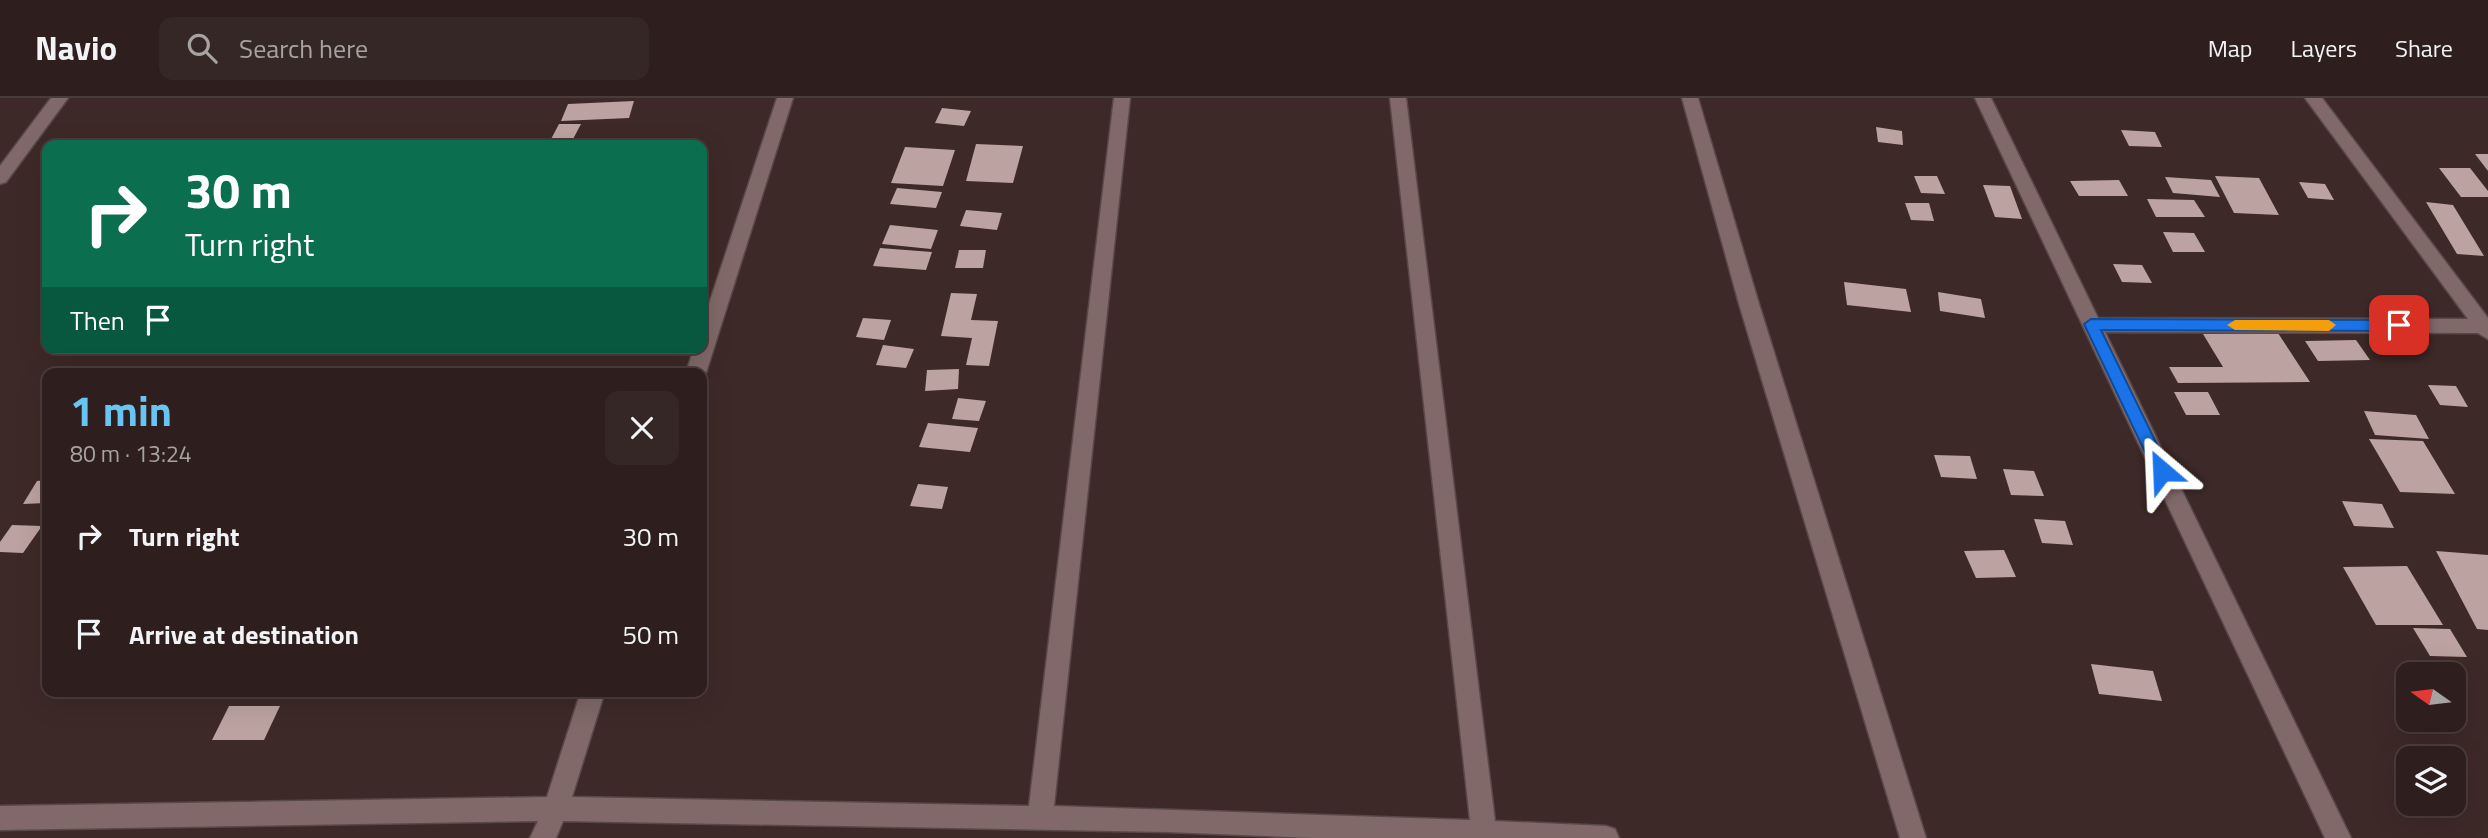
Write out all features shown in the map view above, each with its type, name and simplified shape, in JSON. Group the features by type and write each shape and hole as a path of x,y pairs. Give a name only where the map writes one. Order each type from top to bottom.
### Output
{"street":[{"path":"0,178 61,98"},
{"path":"707,339 785,98"},
{"path":"1040,818 1122,98"},
{"path":"1398,98 1484,833"},
{"path":"1690,98 1749,303 1913,838"},
{"path":"1983,98 2338,838"},
{"path":"2313,98 2486,329"},
{"path":"2091,324 2486,329"},
{"path":"543,838 591,697"},
{"path":"0,818 555,809 1040,818 1606,838"}],"building":[{"path":"634,101 629,118 561,121 568,104"},
{"path":"942,108 971,111 964,126 935,123"},
{"path":"559,124 581,124 573,140 551,140"},
{"path":"1876,127 1902,131 1903,145 1878,142"},
{"path":"2121,130 2155,132 2162,147 2129,146"},
{"path":"976,144 1023,146 1013,183 966,181"},
{"path":"905,147 955,150 943,186 891,183"},
{"path":"2475,154 2488,154 2488,171"},
{"path":"2439,168 2470,168 2488,191 2488,197 2461,197"},
{"path":"1914,176 1937,176 1945,194 1921,193"},
{"path":"2215,176 2259,178 2279,215 2234,213"},
{"path":"2165,177 2211,180 2220,197 2173,193"},
{"path":"2119,180 2128,196 2079,196 2070,181"},
{"path":"2299,182 2325,184 2334,200 2308,198"},
{"path":"1983,185 2010,186 2022,219 1995,217"},
{"path":"897,188 942,192 936,208 890,204"},
{"path":"2147,199 2194,200 2205,217 2156,217"},
{"path":"2426,202 2453,205 2484,256 2457,254"},
{"path":"1905,203 1929,203 1934,221 1911,220"},
{"path":"966,210 1002,213 997,230 960,226"},
{"path":"890,225 938,230 931,249 882,244"},
{"path":"2163,232 2194,233 2205,252 2173,252"},
{"path":"880,248 932,252 926,270 873,266"},
{"path":"959,250 986,250 983,268 955,268"},
{"path":"2113,264 2142,265 2152,283 2122,282"},
{"path":"1844,282 1906,289 1911,312 1847,305"},
{"path":"1938,292 1981,299 1985,318 1940,311"},
{"path":"951,293 977,294 971,320 998,321 989,366 966,365 972,338 941,336"},
{"path":"863,318 891,320 884,340 856,337"},
{"path":"2278,333 2310,382 2178,383 2169,367 2223,367 2203,334"},
{"path":"2356,340 2370,360 2318,361 2305,341"},
{"path":"883,345 914,349 906,368 876,365"},
{"path":"959,369 958,389 925,391 927,370"},
{"path":"2428,385 2456,386 2468,407 2440,405"},
{"path":"2174,392 2208,392 2220,415 2186,415"},
{"path":"958,398 986,401 979,421 952,419"},
{"path":"2364,411 2416,415 2429,439 2375,435"},
{"path":"928,423 978,428 970,452 919,447"},
{"path":"2369,439 2423,441 2455,494 2400,492"},
{"path":"1934,455 1970,456 1977,479 1941,477"},
{"path":"2003,469 2034,471 2044,496 2011,495"},
{"path":"42,480 42,503 23,504 37,481"},
{"path":"918,484 948,487 942,509 910,506"},
{"path":"2342,501 2382,504 2394,528 2354,526"},
{"path":"2034,519 2065,521 2073,545 2042,543"},
{"path":"12,525 42,526 23,553 0,552 0,542"},
{"path":"2004,550 2016,577 1976,578 1964,551"},
{"path":"2436,551 2488,555 2488,630 2477,629"},
{"path":"2407,566 2443,625 2376,625 2343,567"},
{"path":"2413,628 2450,629 2467,657 2430,656"},
{"path":"2091,664 2153,671 2162,701 2099,694"},
{"path":"229,706 280,706 264,740 212,740"}],"slow traffic":[{"path":"2235,325 2329,325"}],"route":[{"path":"2162,471 2091,324 2399,325"}]}
